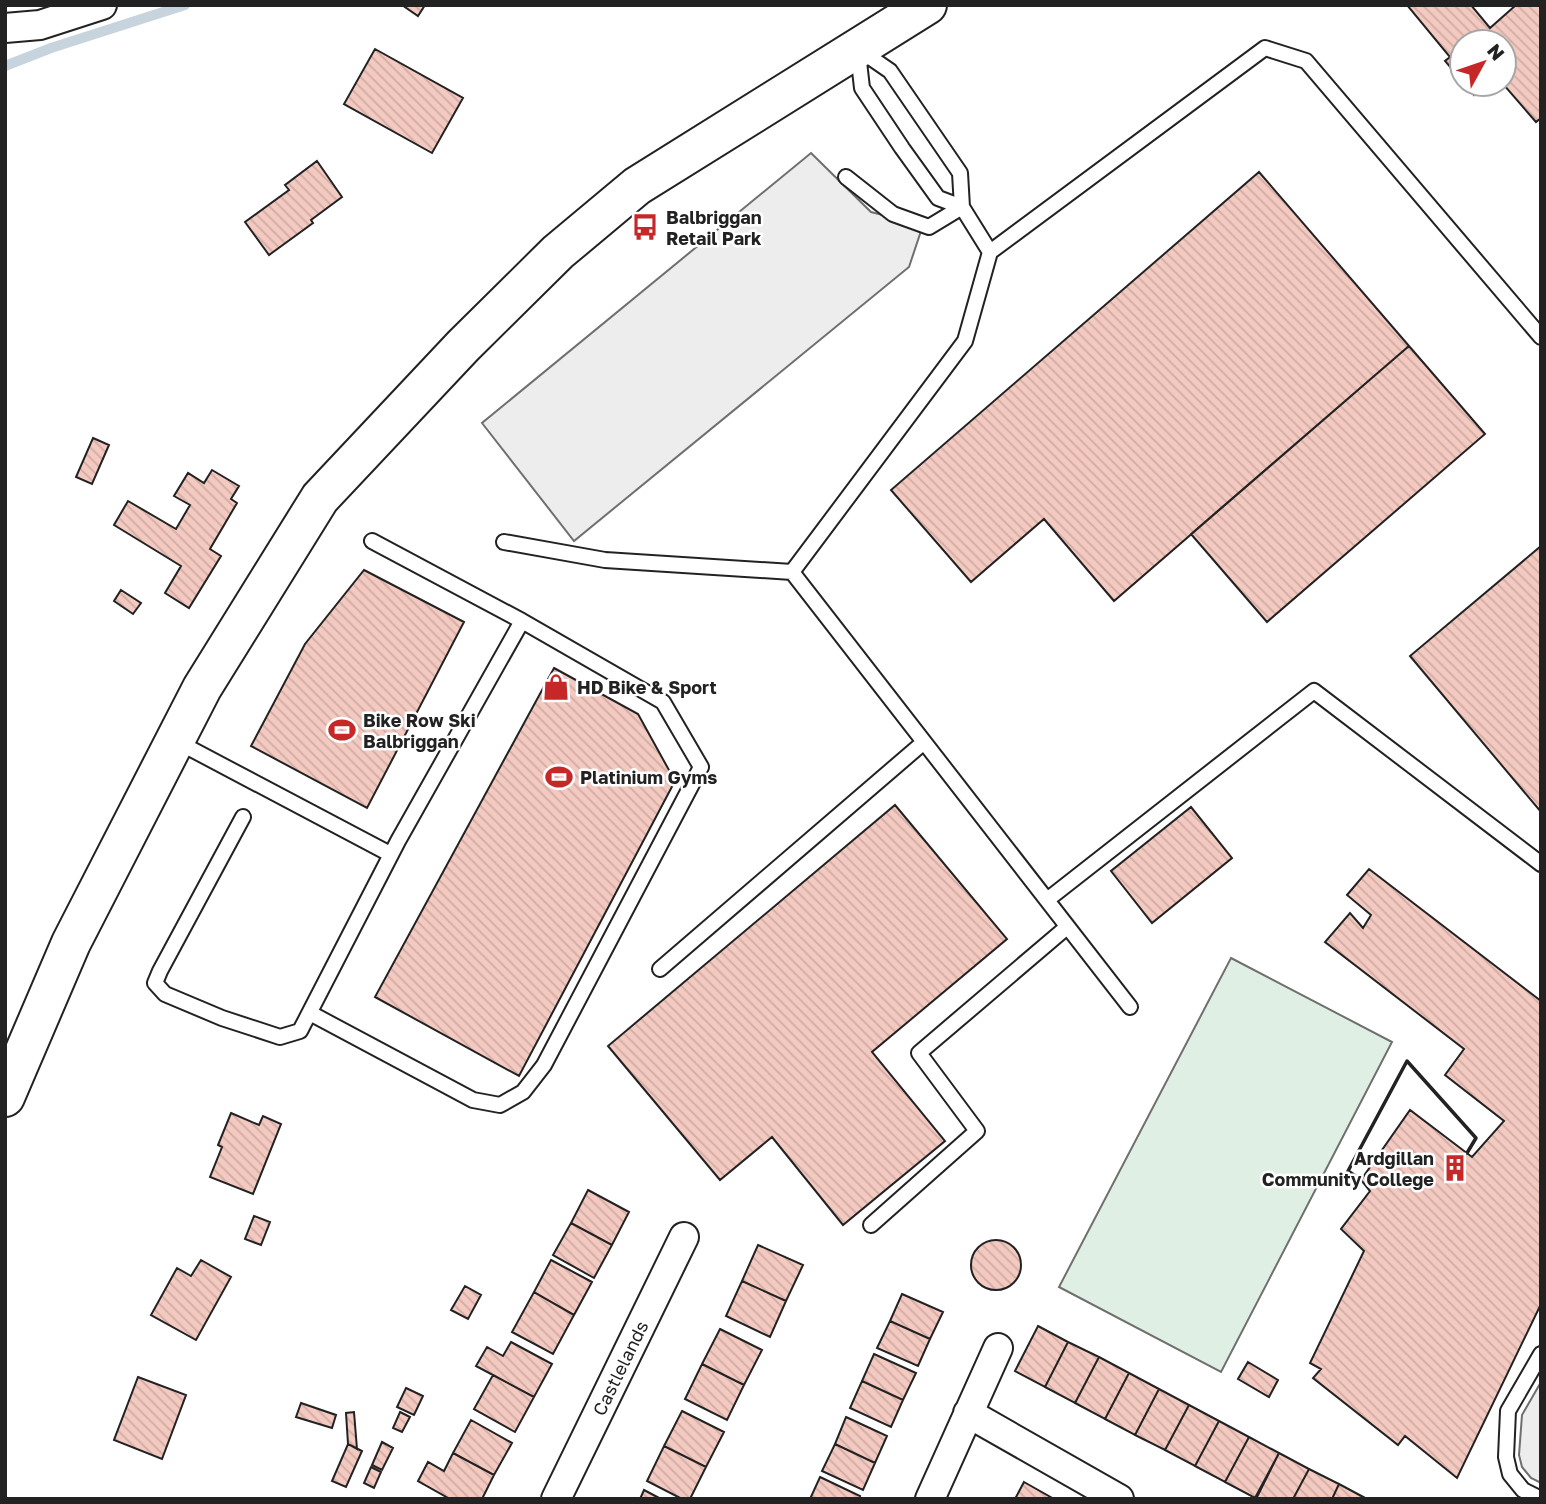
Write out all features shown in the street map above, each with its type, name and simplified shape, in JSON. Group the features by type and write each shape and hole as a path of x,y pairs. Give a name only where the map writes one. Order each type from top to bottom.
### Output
{"main road":[{"path":"5,1097 71,943 202,688 320,498 463,346 558,252 637,186 927,5"}],"street":[{"path":"5,28 40,25 102,5"},
{"name":"Castlelands","path":"556,1499 684,1237"},
{"path":"930,1499 998,1348"},
{"path":"968,1413 1119,1499"}],"lane":[{"path":"858,48 890,71 960,173 962,207 990,252"},
{"path":"858,48 862,88 938,198 962,207"},
{"path":"792,572 965,341 990,252 1265,48 1306,61 1541,337"},
{"path":"846,177 893,214 929,227 962,207"},
{"path":"310,1013 473,1100 500,1105 523,1092 544,1065 701,767 663,702 522,621 372,541"},
{"path":"504,542 605,561 792,572 1130,1007"},
{"path":"243,817 155,983 165,994 222,1018 280,1037 300,1031 390,855 522,621"},
{"path":"1047,900 1314,691 1541,864"},
{"path":"175,740 390,855"},
{"path":"660,969 924,743"},
{"path":"871,1225 977,1131 919,1053 1067,927"},
{"path":"1541,1354 1508,1411 1506,1457 1510,1474 1523,1490 1541,1499"}],"green space":[{"path":"1231,958 1392,1042 1221,1372 1059,1287"}],"shaded area":[{"path":"811,153 871,212 923,225 909,267 574,541 482,423"},
{"path":"1541,1382 1541,1483 1531,1478 1522,1467 1519,1455 1522,1415"}],"building":[{"path":"402,5 425,5 418,16"},
{"path":"1407,5 1471,5 1490,28 1448,28 1448,55"},
{"path":"1516,5 1541,5 1541,118 1536,122 1515,98 1518,98 1518,28 1490,28"},
{"path":"375,49 463,98 432,153 344,104"},
{"path":"317,161 342,197 311,220 313,223 269,255 245,222 289,190 285,185"},
{"path":"1259,172 1409,346 1114,601 1044,519 971,582 891,490"},
{"path":"1409,346 1485,434 1267,622 1191,534"},
{"path":"93,438 109,445 92,484 76,477"},
{"path":"212,470 239,486 231,499 237,503 210,549 221,556 189,608 165,593 181,566 114,525 128,501 176,529 190,505 174,496 188,473 204,483"},
{"path":"1541,546 1541,812 1410,656"},
{"path":"364,570 464,622 367,808 251,746 305,644"},
{"path":"121,590 141,603 133,614 114,601"},
{"path":"554,668 638,714 675,781 519,1076 375,997"},
{"path":"895,805 1007,939 872,1052 945,1141 843,1225 772,1137 720,1180 608,1046"},
{"path":"1191,807 1232,858 1152,923 1111,871"},
{"name":"Ardgillan Community College","path":"1369,869 1541,1001 1541,1304 1457,1478 1405,1436 1398,1445 1313,1378 1321,1369 1310,1363 1364,1251 1341,1229 1370,1191 1361,1180 1410,1110 1472,1157 1504,1121 1445,1075 1464,1049 1325,942 1350,913 1363,928 1371,915 1347,895"},
{"path":"231,1113 259,1125 263,1116 281,1124 253,1194 210,1177 222,1147 218,1145"},
{"path":"588,1190 629,1212 612,1245 571,1223"},
{"path":"254,1216 270,1222 261,1245 245,1239"},
{"path":"571,1223 612,1245 594,1278 553,1255"},
{"path":"996,1240 1014,1247 1021,1265 1014,1283 996,1290 978,1283 971,1265 978,1247"},
{"path":"758,1245 803,1265 786,1301 742,1281"},
{"path":"201,1260 231,1277 196,1340 151,1315 177,1268 191,1276"},
{"path":"551,1260 592,1282 574,1315 534,1292"},
{"path":"742,1281 786,1301 770,1337 726,1316"},
{"path":"465,1286 481,1295 468,1319 451,1310"},
{"path":"534,1292 574,1315 553,1354 512,1332"},
{"path":"902,1294 943,1312 930,1339 890,1321"},
{"path":"890,1321 930,1339 918,1366 877,1348"},
{"path":"1038,1326 1068,1342 1045,1387 1015,1371"},
{"path":"720,1329 762,1350 744,1385 702,1364"},
{"path":"511,1342 552,1364 534,1397 476,1366 487,1347 503,1356"},
{"path":"1068,1342 1099,1357 1075,1403 1045,1387"},
{"path":"874,1354 916,1373 903,1400 862,1381"},
{"path":"1099,1357 1129,1373 1105,1419 1075,1403"},
{"path":"1248,1362 1278,1380 1269,1397 1238,1379"},
{"path":"702,1364 744,1385 727,1420 685,1399"},
{"path":"1129,1373 1159,1389 1135,1435 1105,1419"},
{"path":"493,1375 534,1397 515,1432 474,1409"},
{"path":"138,1377 186,1395 162,1459 114,1440"},
{"path":"862,1381 903,1400 891,1427 850,1408"},
{"path":"406,1388 423,1396 414,1415 397,1407"},
{"path":"1159,1389 1189,1405 1165,1450 1135,1435"},
{"path":"301,1403 336,1415 332,1428 296,1417"},
{"path":"1189,1405 1219,1421 1195,1466 1165,1450"},
{"path":"682,1411 724,1432 706,1467 664,1446"},
{"path":"354,1412 357,1449 348,1444 346,1413"},
{"path":"400,1412 410,1417 402,1432 393,1428"},
{"path":"846,1417 887,1436 875,1463 835,1444"},
{"path":"471,1420 512,1443 494,1475 453,1453"},
{"path":"1219,1421 1249,1437 1225,1482 1195,1466"},
{"path":"1249,1437 1279,1453 1255,1498 1225,1482"},
{"path":"382,1442 393,1448 382,1470 372,1465"},
{"path":"348,1444 362,1451 346,1487 332,1481"},
{"path":"835,1444 875,1463 863,1490 822,1471"},
{"path":"664,1446 706,1467 690,1499 682,1499 647,1481"},
{"path":"453,1453 494,1475 482,1499 450,1499 418,1481 428,1462 444,1471"},
{"path":"1279,1453 1309,1469 1293,1499 1256,1499"},
{"path":"371,1467 381,1472 374,1488 364,1483"},
{"path":"1309,1469 1339,1484 1332,1499 1293,1499"},
{"path":"820,1477 860,1496 859,1499 810,1499"},
{"path":"1024,1482 1054,1499 1015,1499"},
{"path":"1339,1484 1367,1499 1332,1499"},
{"path":"644,1490 661,1499 640,1499"}],"waterway":[{"path":"5,66 51,48 185,5"}],"wall":[{"path":"1361,1180 1348,1171 1407,1061 1476,1138 1467,1153"}],"place":[{"name":"Balbriggan Retail Park","path":"645,227"},
{"name":"HD Bike & Sport","path":"556,687"},
{"name":"Bike Row Ski Balbriggan","path":"342,730"},
{"name":"Platinium Gyms","path":"559,777"},
{"name":"Ardgillan Community College","path":"1455,1168"}]}
